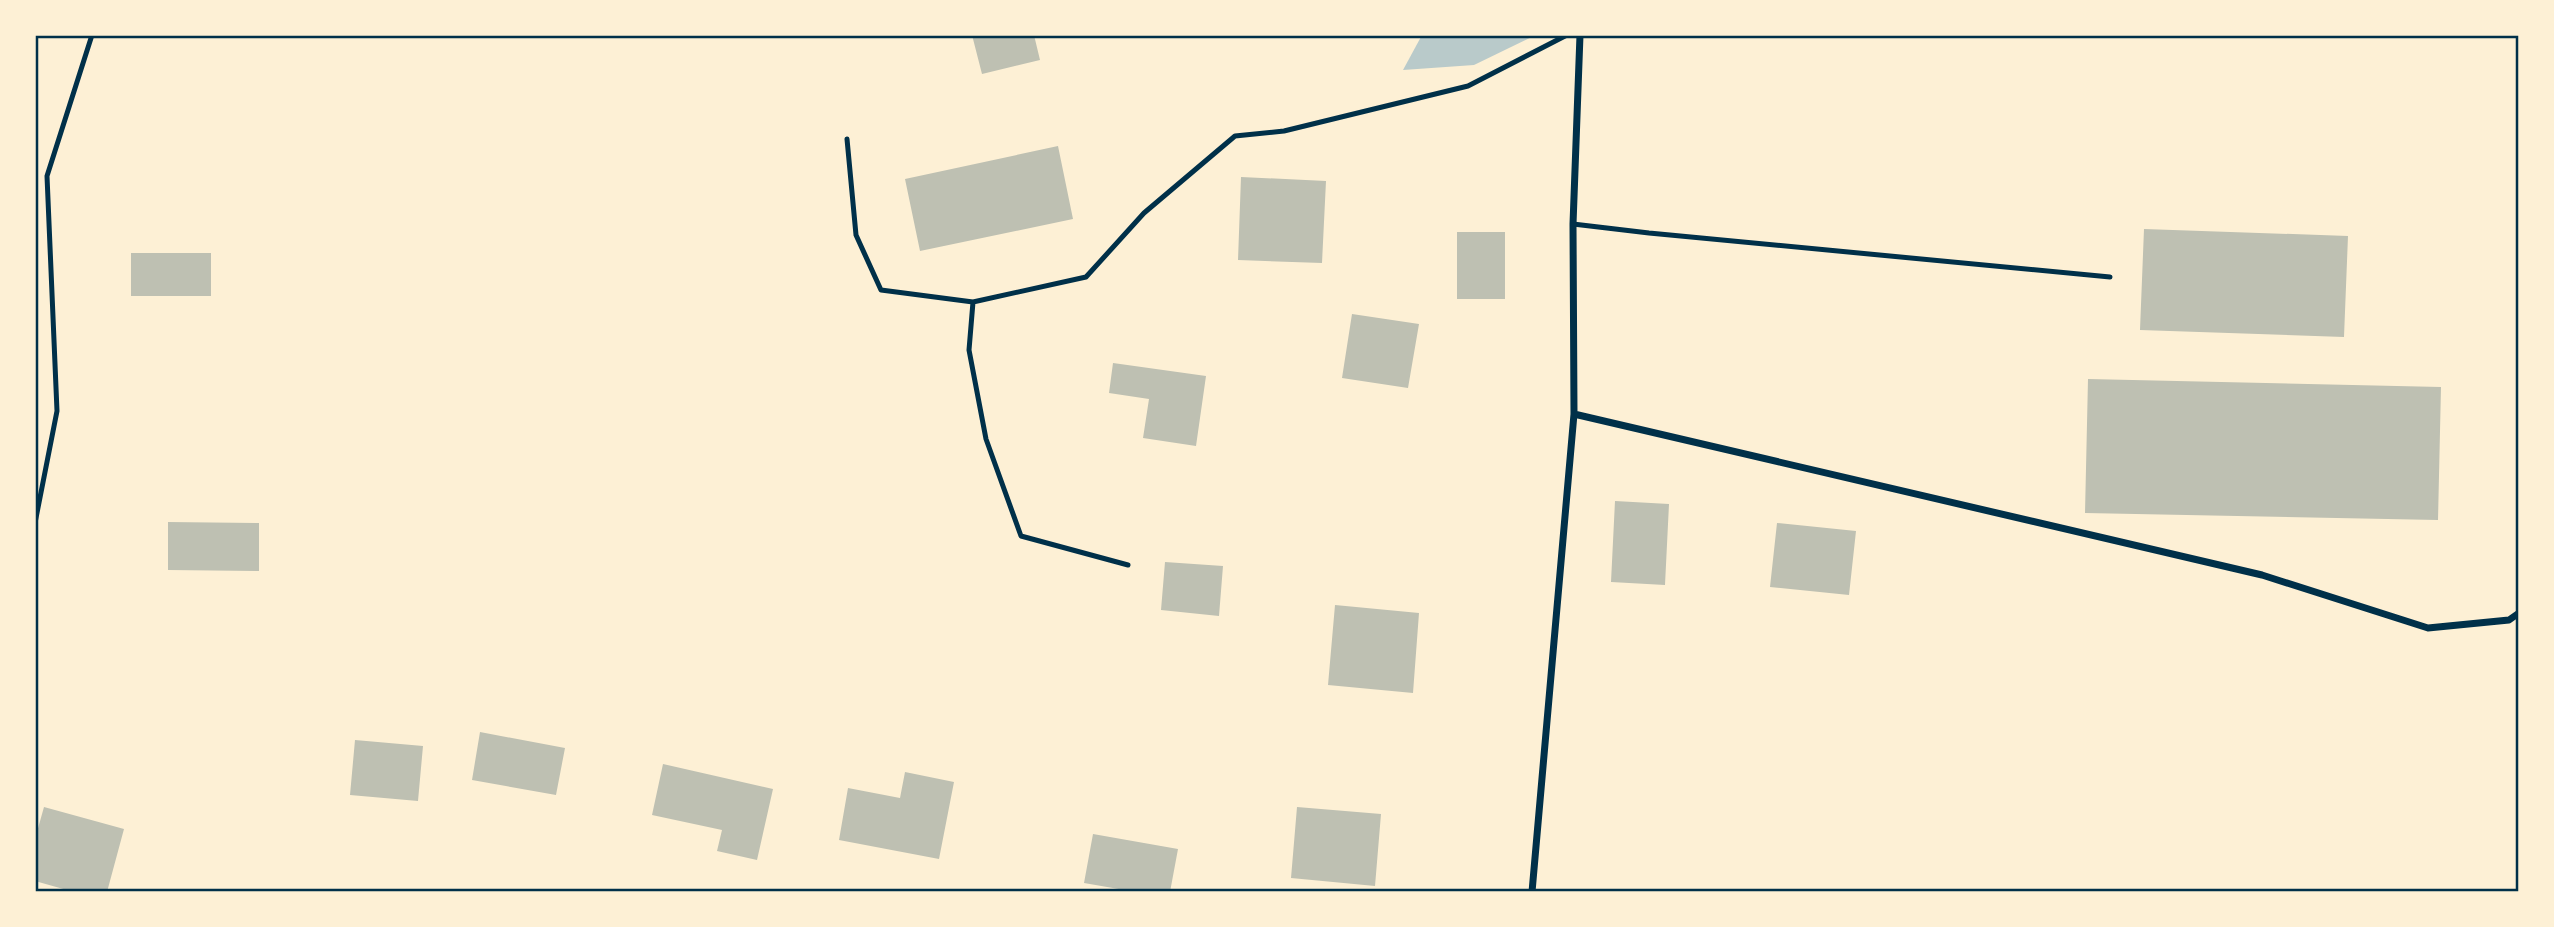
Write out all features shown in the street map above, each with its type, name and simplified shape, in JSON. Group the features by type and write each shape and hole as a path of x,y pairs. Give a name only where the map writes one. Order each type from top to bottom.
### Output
{"street":[{"path":"1532,892 1574,414 1573,224 1580,35"},
{"path":"1574,414 2262,575 2428,628 2509,620 2519,614"}],"lane":[{"path":"35,523 57,411 47,176 92,35"},
{"path":"847,139 856,235 881,290 972,302 1086,277 1144,214 1236,136 1284,131 1468,86 1567,35"},
{"path":"1573,224 2110,276"},
{"path":"972,302 969,350 986,439 1021,536 1128,565"}],"shaded area":[{"path":"1422,35 1536,35 1474,65 1403,70"}],"building":[{"path":"972,35 1034,35 1040,60 982,74"},
{"path":"1058,146 1073,219 920,251 905,179"},
{"path":"1241,177 1326,181 1322,263 1238,260"},
{"path":"2144,229 2348,236 2344,337 2140,330"},
{"path":"1457,232 1505,232 1505,299 1457,299"},
{"path":"131,253 211,253 211,296 131,296"},
{"path":"1352,314 1419,324 1408,388 1342,378"},
{"path":"1113,363 1206,376 1196,446 1143,438 1149,399 1109,393"},
{"path":"2088,379 2441,387 2438,520 2085,513"},
{"path":"1615,501 1669,504 1665,585 1611,582"},
{"path":"168,522 259,523 259,571 168,570"},
{"path":"1777,523 1856,531 1849,595 1770,587"},
{"path":"1165,562 1223,566 1219,616 1161,610"},
{"path":"1335,605 1419,613 1413,693 1328,685"},
{"path":"480,732 565,748 556,795 472,780"},
{"path":"355,740 423,746 418,801 350,795"},
{"path":"663,764 773,789 757,860 717,851 722,830 652,815"},
{"path":"905,772 954,782 939,859 839,840 848,788 900,798"},
{"path":"44,807 124,829 107,892 74,892 35,881 35,839"},
{"path":"1297,807 1381,814 1375,886 1291,878"},
{"path":"1093,834 1178,849 1170,892 1136,892 1084,883"}]}
